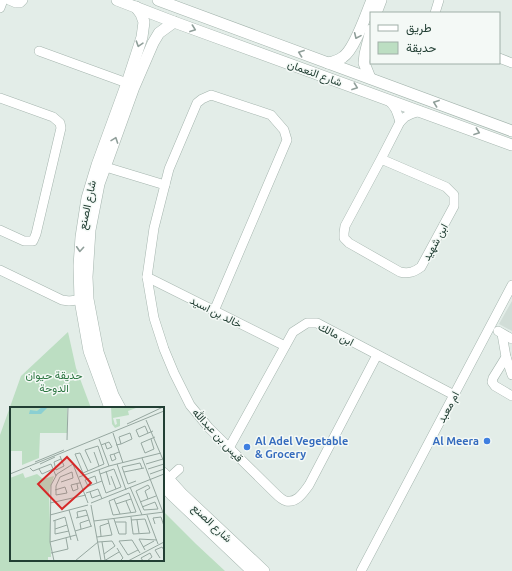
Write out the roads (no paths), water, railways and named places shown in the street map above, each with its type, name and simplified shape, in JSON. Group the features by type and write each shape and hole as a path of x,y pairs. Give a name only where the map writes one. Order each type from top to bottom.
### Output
{"street":[{"path":"0,8 3,0"},
{"path":"9,0 20,3 23,0"},
{"name":"شارع النعمان","path":"117,0 512,145"},
{"name":"شارع النعمان","path":"158,0 512,131"},
{"path":"328,63 345,56 351,49 372,0"},
{"path":"376,12 381,0"},
{"path":"435,12 439,0"},
{"name":"شارع الصنع","path":"110,407 89,351 84,299 90,230 101,166 142,37 144,22 136,7"},
{"name":"شارع الصنع","path":"101,166 153,43 159,33 174,22"},
{"path":"370,33 364,54 364,63 370,78"},
{"path":"39,51 127,83"},
{"path":"500,58 512,63"},
{"name":"قيس بن عبدالله","path":"214,311 287,140 284,130 271,115 211,95 197,103 169,169 154,228 147,277 154,318 164,349 190,406 209,428 258,478 285,501 293,501 301,496 309,485 377,355"},
{"path":"0,98 53,117 60,123 61,128 36,234 33,241 24,242 0,230"},
{"path":"387,99 393,104 397,111 400,122 405,117 420,111"},
{"name":"ابن شهيد","path":"381,159 446,187 454,195 454,206 421,267 414,272 400,272 349,243 344,238 345,226 400,122"},
{"path":"101,166 165,185"},
{"path":"0,270 62,300 69,301 84,299"},
{"name":"خالد بن اسيد","path":"147,277 285,346"},
{"name":"ام معبد","path":"361,571 512,285"},
{"name":"شارع الصنع","path":"84,299 98,352 113,395 119,407"},
{"name":"ابن مالك","path":"229,448 293,332 307,323 317,323 454,396"},
{"path":"490,326 512,339"},
{"path":"502,334 506,357 512,374"},
{"path":"506,357 492,382 495,386 512,396"},
{"path":"165,479 179,469"},
{"name":"شارع الصنع","path":"165,479 172,495 252,571"},
{"name":"شارع الصنع","path":"165,479 264,571"}],"place":[{"name":"Al Meera","path":"487,441"},
{"name":"Al Adel Vegetable & Grocery","path":"247,447"}],"park label":[{"name":"حديقة حيوان الدوحة","path":"54,381"}]}
